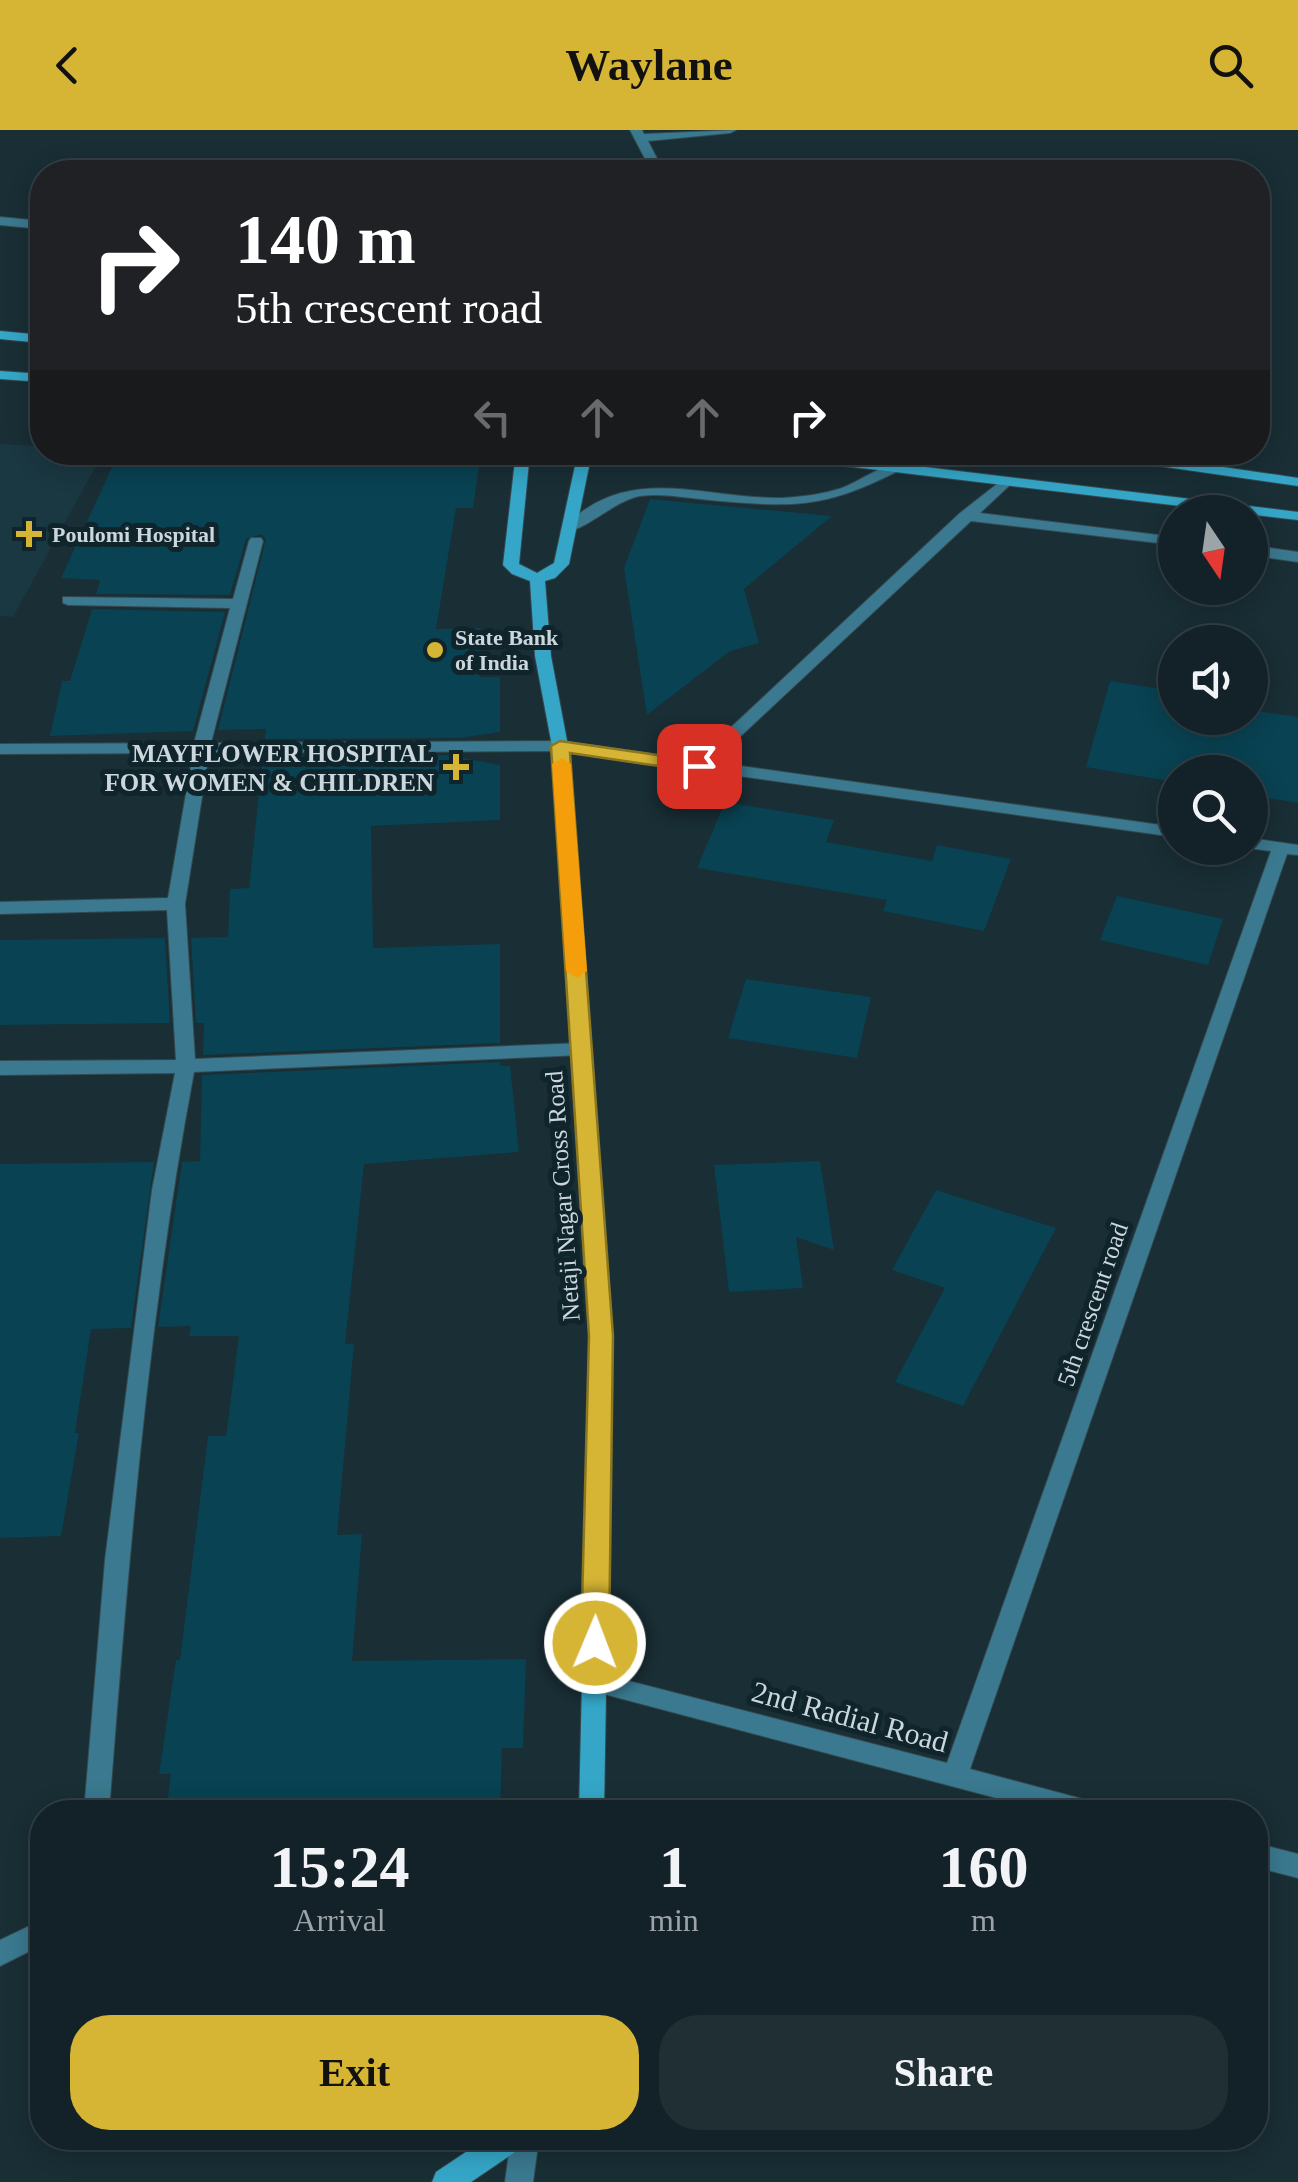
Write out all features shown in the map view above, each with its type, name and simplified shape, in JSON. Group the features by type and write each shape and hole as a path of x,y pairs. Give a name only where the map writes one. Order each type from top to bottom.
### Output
{"street":[{"path":"652,160 639,134 730,130"},
{"path":"0,221 30,224"},
{"path":"0,335 30,338"},
{"path":"0,374 30,377"},
{"path":"522,465 511,565 520,574 537,579 555,572 562,564 582,465"},
{"path":"866,465 1298,516"},
{"path":"1184,465 1298,482"},
{"path":"570,528 596,509 634,492 781,502 847,491 890,468"},
{"path":"699,766 1006,481"},
{"path":"965,516 1158,539"},
{"path":"97,1800 117,1560 162,1190 186,1066 176,904 202,746 256,540"},
{"path":"1268,553 1298,557"},
{"name":"Netaji Nagar Cross Road","path":"537,579 544,656 560,746 601,1336 592,1800"},
{"path":"68,600 240,604"},
{"path":"0,749 560,746 1158,830"},
{"name":"5th crescent road","path":"954,1778 1290,849"},
{"path":"0,908 176,904"},
{"path":"0,1068 186,1066 582,1050"},
{"name":"2nd Radial Road","path":"594,1682 1042,1800"},
{"path":"1268,1858 1298,1866"},
{"path":"0,1954 30,1938"},
{"path":"446,2182 493,2150"},
{"path":"519,2182 523,2150"}],"shaded area":[{"name":"Poulomi Hospital","path":"0,444 30,445 30,465 96,465 13,617 0,616"}],"building":[{"path":"113,465 479,465 473,508 456,508 436,629 481,628 480,677 500,677 500,732 460,738 265,739 266,729 218,730 266,539 261,534 246,539 230,595 96,594 100,580 61,578"},
{"path":"650,499 832,516 744,589 759,643 730,651 647,715 624,568"},
{"path":"92,609 225,612 193,731 50,736 62,681 70,681"},
{"path":"1110,681 1158,688 1158,735 1268,735 1268,713 1298,717 1298,803 1268,798 1268,755 1158,755 1158,779 1086,767"},
{"path":"445,755 500,765 500,820 371,826 373,948 500,944 500,1043 203,1055 204,1023 196,1023 191,938 228,937 230,889 249,888 263,756"},
{"path":"725,802 834,820 826,842 932,861 937,845 1011,859 984,931 883,911 887,900 697,868"},
{"path":"1117,896 1223,919 1208,965 1100,940"},
{"path":"165,938 170,1023 0,1025 0,940"},
{"path":"746,979 871,997 857,1058 728,1038"},
{"path":"500,1062 500,1066 510,1066 519,1152 364,1164 345,1344 354,1344 337,1535 362,1534 352,1661 526,1659 523,1748 502,1748 500,1800 168,1800 171,1774 159,1774 176,1660 180,1660 208,1436 226,1436 239,1336 189,1336 191,1326 158,1327 182,1162 200,1161 202,1075"},
{"path":"820,1161 834,1250 796,1237 803,1288 729,1292 714,1165"},
{"path":"154,1162 131,1328 91,1329 75,1433 79,1433 61,1536 0,1538 0,1164"},
{"path":"936,1190 1056,1228 963,1406 895,1382 945,1288 892,1270"}],"slow traffic":[{"path":"562,764 577,971"}],"place":[{"name":"Poulomi Hospital","path":"29,534"},
{"name":"State Bank of India","path":"435,650"},
{"name":"MAYFLOWER HOSPITAL FOR WOMEN & CHILDREN","path":"456,767"}],"route":[{"path":"595,1643 601,1336 560,746 699,766"}]}
